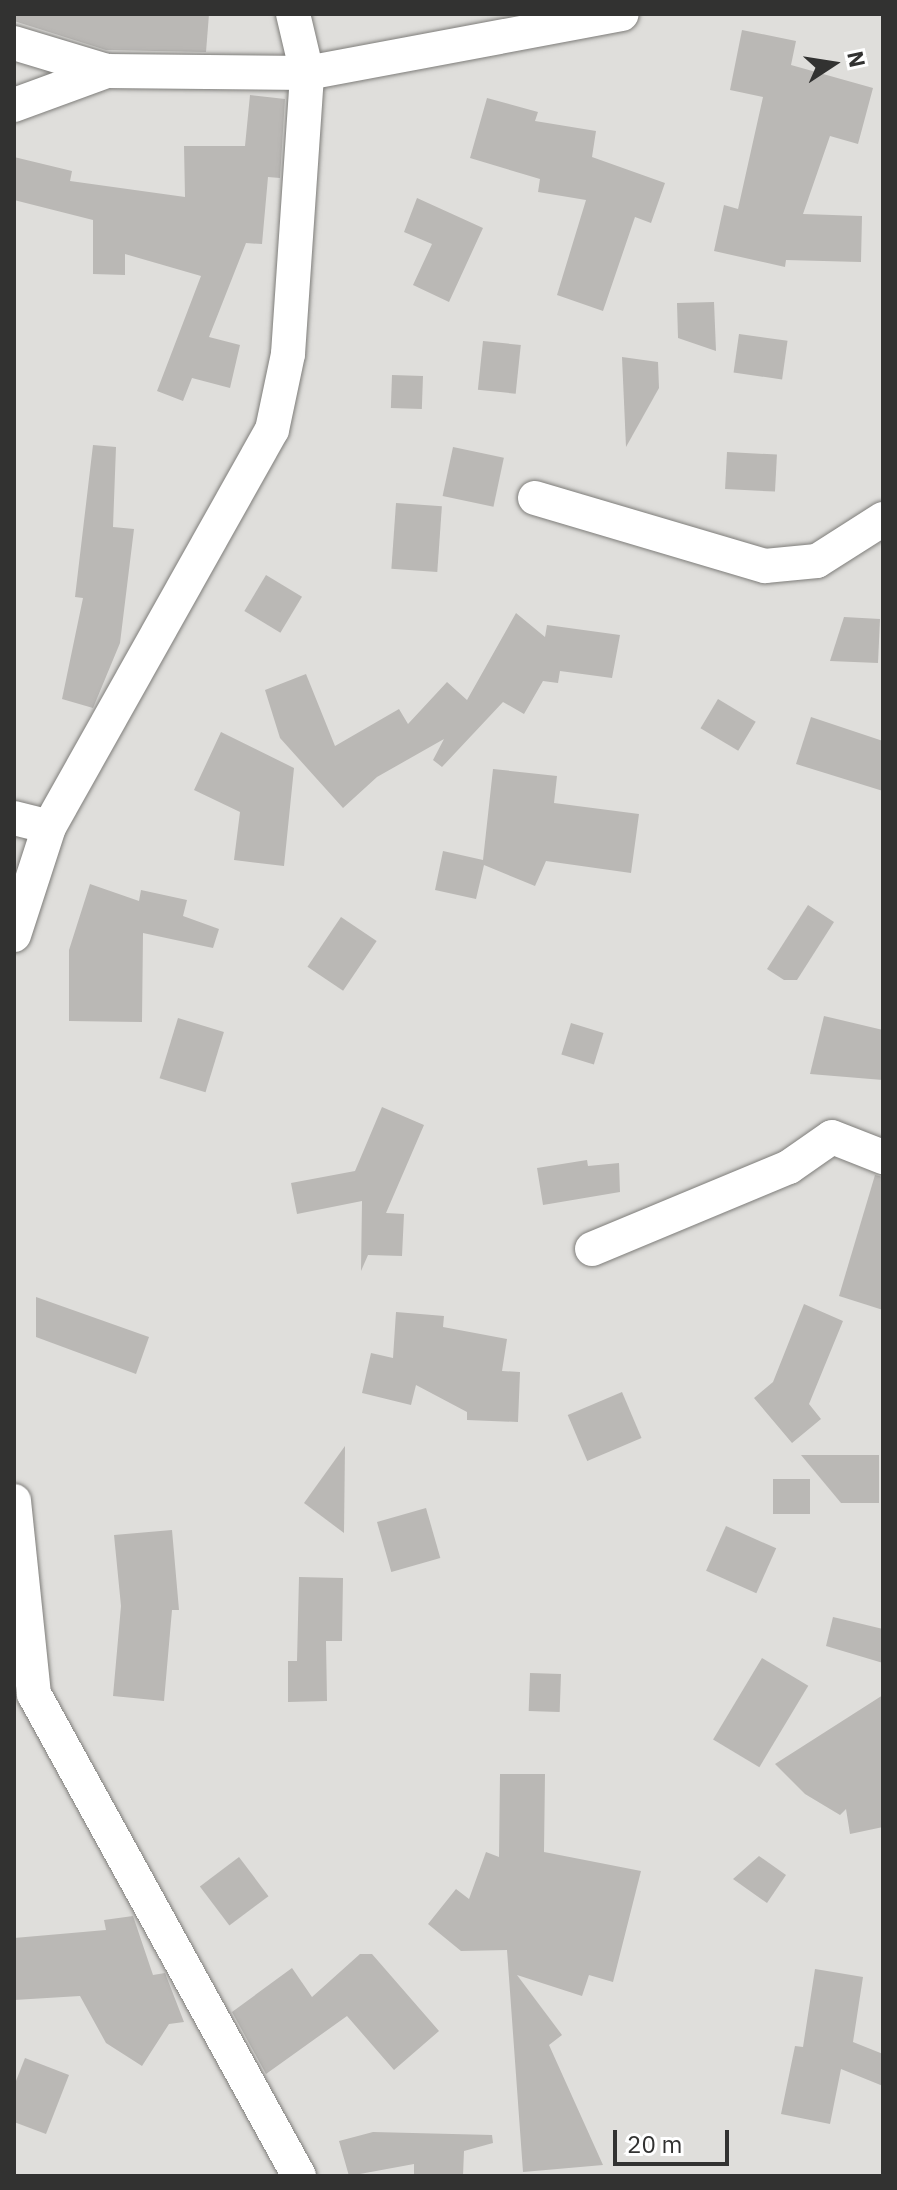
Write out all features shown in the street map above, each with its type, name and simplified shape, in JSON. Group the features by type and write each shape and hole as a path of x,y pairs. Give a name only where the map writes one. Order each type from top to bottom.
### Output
{"street":[{"path":"14,935 49,827 272,430 288,354 307,73 293,14"},
{"path":"14,43 107,71 307,73 622,14"},
{"path":"14,105 107,71"},
{"path":"535,498 774,567 817,561 883,519"},
{"path":"14,818 49,827"},
{"path":"592,1249 789,1167 832,1137 883,1157"},
{"path":"14,1501 24,1693 299,2176"}],"building":[{"path":"14,14 209,14 206,52 106,50 14,21"},
{"path":"742,30 796,41 791,65 873,88 858,144 830,136 803,214 862,216 861,262 786,260 785,267 714,251 724,205 738,209 763,97 730,90"},
{"path":"250,95 285,99 280,178 268,177 262,244 246,243 209,337 240,345 230,388 192,378 183,401 157,391 201,276 125,254 125,275 93,274 93,220 14,200 14,157 72,171 70,181 185,197 184,146 245,146"},
{"path":"487,98 538,112 535,121 596,131 592,157 665,183 651,223 635,217 603,311 557,295 586,200 538,192 540,179 470,158"},
{"path":"417,198 483,228 449,302 413,285 432,244 404,232"},
{"path":"714,302 716,351 678,338 677,303"},
{"path":"739,334 788,341 782,379 734,373"},
{"path":"483,341 521,345 516,394 478,390"},
{"path":"622,357 658,362 659,388 626,447"},
{"path":"392,375 423,376 422,409 391,408"},
{"path":"93,445 116,447 113,527 134,529 120,643 93,708 62,699 83,598 75,597"},
{"path":"453,447 504,458 493,507 443,496"},
{"path":"727,452 777,455 775,492 725,489"},
{"path":"396,503 442,506 437,572 391,569"},
{"path":"266,575 302,597 280,633 244,611"},
{"path":"516,613 545,637 547,625 620,635 612,678 560,671 558,683 543,681 524,714 503,702 442,767 433,760 444,739 377,777 343,808 280,738 265,690 306,674 335,746 399,709 408,724 447,682 467,700"},
{"path":"844,617 880,619 878,663 830,661"},
{"path":"718,699 756,722 738,751 700,728"},
{"path":"811,717 883,741 883,791 796,764"},
{"path":"221,732 294,768 284,866 234,860 240,812 194,790"},
{"path":"493,769 557,776 554,803 639,814 631,873 546,861 535,886 484,865 476,899 435,890 443,851 483,860"},
{"path":"90,884 139,901 141,890 187,900 183,916 219,929 213,948 143,933 142,1022 69,1021 69,950"},
{"path":"808,905 834,922 797,980 784,980 767,969"},
{"path":"341,917 377,941 343,991 307,967"},
{"path":"824,1016 883,1030 883,1080 810,1074"},
{"path":"178,1018 224,1032 205,1092 160,1078"},
{"path":"571,1023 604,1033 594,1064 561,1055"},
{"path":"382,1107 424,1125 386,1213 404,1214 402,1256 368,1255 361,1271 362,1201 297,1214 291,1183 355,1171"},
{"path":"587,1160 588,1166 619,1163 620,1192 543,1205 537,1168"},
{"path":"875,1175 883,1177 883,1310 839,1296"},
{"path":"36,1297 149,1337 136,1374 36,1337"},
{"path":"804,1304 843,1321 809,1404 821,1419 792,1443 754,1398 773,1382"},
{"path":"396,1312 444,1316 443,1327 507,1339 502,1371 520,1372 518,1422 467,1420 467,1412 416,1385 411,1405 362,1393 371,1353 393,1358"},
{"path":"622,1392 642,1438 587,1461 568,1415"},
{"path":"345,1446 344,1533 304,1503"},
{"path":"801,1455 879,1455 879,1503 841,1503"},
{"path":"773,1479 810,1479 810,1514 773,1514"},
{"path":"426,1508 440,1558 391,1572 377,1522"},
{"path":"726,1526 776,1548 756,1593 706,1571"},
{"path":"172,1530 179,1610 172,1610 164,1701 113,1696 121,1606 114,1535"},
{"path":"299,1577 343,1578 342,1641 326,1641 327,1701 288,1702 288,1661 297,1661"},
{"path":"833,1617 883,1629 883,1663 826,1646"},
{"path":"762,1658 808,1686 759,1767 713,1739"},
{"path":"530,1673 561,1674 560,1712 529,1711"},
{"path":"883,1695 883,1827 850,1834 846,1809 840,1815 805,1794 775,1764"},
{"path":"500,1774 545,1774 544,1852 641,1871 613,1982 589,1975 582,1996 517,1975 562,2035 549,2045 603,2165 523,2172 507,1950 461,1951 428,1924 456,1889 469,1899 486,1852 499,1857"},
{"path":"759,1856 786,1875 767,1903 733,1879"},
{"path":"239,1857 268,1896 229,1926 200,1886"},
{"path":"133,1916 153,1975 165,1973 184,2022 169,2024 142,2066 106,2043 80,1996 14,2000 14,1938 106,1930 104,1920"},
{"path":"360,1954 372,1954 439,2031 394,2070 347,2016 266,2074 232,2012 292,1968 312,1997"},
{"path":"815,1969 863,1977 853,2042 883,2054 883,2086 841,2069 830,2124 781,2114 795,2046 803,2047"},
{"path":"25,2058 69,2075 46,2134 14,2122 14,2086"},
{"path":"373,2132 492,2135 493,2143 464,2151 463,2176 414,2176 414,2164 349,2176 339,2141"}]}
